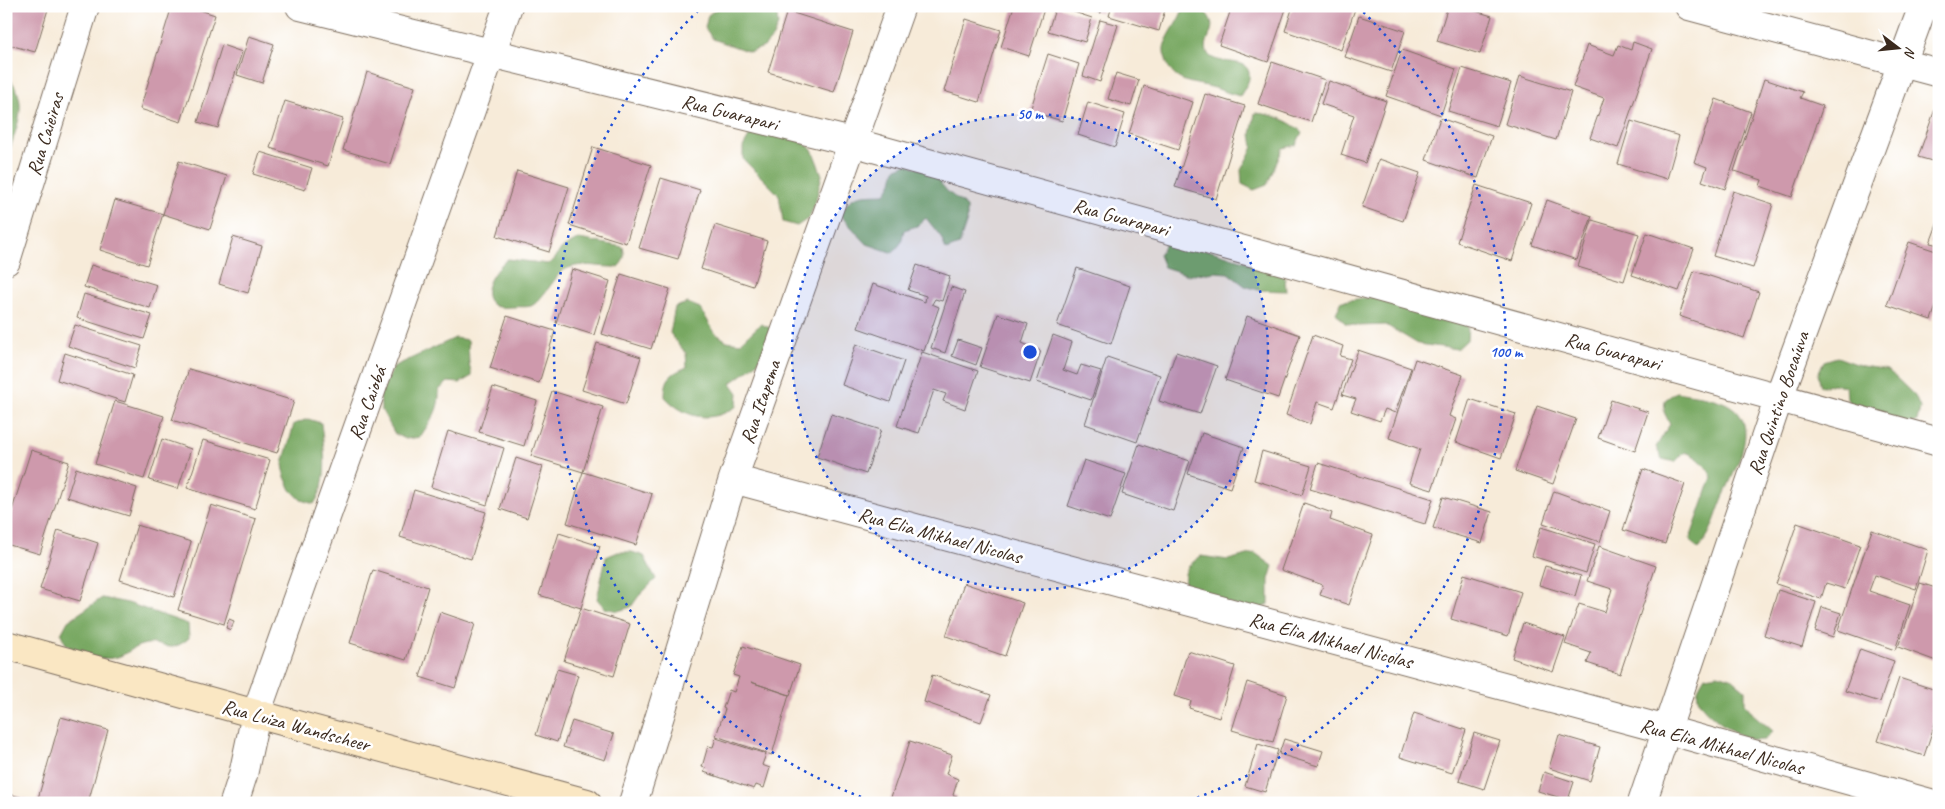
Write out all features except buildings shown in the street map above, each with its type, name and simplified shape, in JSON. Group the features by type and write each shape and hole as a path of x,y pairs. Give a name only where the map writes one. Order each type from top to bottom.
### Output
{"main road":[{"name":"Rua Luiza Wandscheer","path":"6,645 587,803"}],"street":[{"name":"Rua Caieiras","path":"6,261 85,6"},
{"name":"Rua Guarapari","path":"300,6 493,52 852,142 1939,442"},
{"name":"Rua Caiobá","path":"234,803 243,776 256,714 508,6"},
{"name":"Rua Itapema","path":"634,803 732,479 901,6"},
{"path":"1689,6 1939,73"},
{"name":"Rua Quintino Bocaíuva","path":"1642,803 1779,397 1923,6"},
{"name":"Rua Elia Mikhael Nicolas","path":"732,479 1667,730 1930,803"}],"green space":[{"path":"720,6 776,6 778,25 773,37 764,47 750,52 713,39 705,28 708,15"},
{"path":"1184,6 1198,6 1211,20 1211,31 1206,46 1207,52 1211,57 1245,66 1249,71 1249,79 1240,96 1185,81 1173,74 1164,53 1164,46"},
{"path":"6,79 10,79 16,88 19,97 20,114 9,152 6,156"},
{"path":"1255,113 1280,118 1302,132 1296,145 1283,148 1267,185 1254,190 1242,184 1241,170 1253,147 1251,134"},
{"path":"762,130 801,141 812,149 822,175 815,204 809,218 797,226 783,222 779,195 743,159 743,147 750,135"},
{"path":"907,164 932,173 947,191 967,207 967,221 959,245 946,250 941,237 926,218 917,226 904,230 901,243 893,253 867,244 840,215 848,202 858,196 885,194 892,182 895,169"},
{"path":"579,239 623,247 624,255 622,262 618,267 581,265 568,268 561,272 540,299 531,306 499,307 494,306 488,299 487,293 490,280 499,267 508,259 548,264 554,260 561,249"},
{"path":"1177,241 1275,270 1285,278 1286,291 1258,290 1245,286 1228,273 1216,272 1189,275 1164,267 1159,255 1165,244"},
{"path":"1381,296 1460,317 1468,327 1467,340 1457,349 1418,344 1386,325 1358,326 1345,323 1336,313 1342,301"},
{"path":"688,303 700,308 715,333 727,341 740,343 761,324 772,329 763,355 753,367 731,383 738,393 737,406 728,412 709,417 690,414 665,397 667,381 676,372 687,367 686,353 670,333 675,307"},
{"path":"455,338 468,340 469,363 472,376 460,383 448,382 439,390 436,410 420,437 406,439 395,434 381,409 380,394 393,367"},
{"path":"1837,357 1862,366 1888,370 1915,396 1920,408 1917,421 1904,427 1854,411 1847,399 1846,386 1833,384 1821,387 1818,374 1824,361"},
{"path":"1676,392 1707,397 1725,403 1736,411 1743,421 1745,432 1741,456 1708,536 1698,549 1690,539 1712,477 1704,465 1694,456 1685,452 1675,462 1662,459 1656,447 1670,424 1664,412 1665,400"},
{"path":"308,419 321,423 325,465 322,485 314,504 301,500 291,490 285,477 283,464 294,424"},
{"path":"618,552 632,552 644,556 656,579 631,607 618,611 605,608 597,599 606,557"},
{"path":"1255,553 1273,566 1269,579 1269,604 1256,612 1185,589 1185,573 1192,563 1201,556 1228,560"},
{"path":"102,598 128,603 188,624 189,638 182,644 170,647 155,644 142,645 120,656 105,659 79,653 68,646 61,634 68,621"},
{"path":"1718,674 1731,678 1745,690 1745,703 1753,714 1773,731 1764,740 1752,740 1739,735 1702,706 1698,697 1700,685 1705,676"}]}
